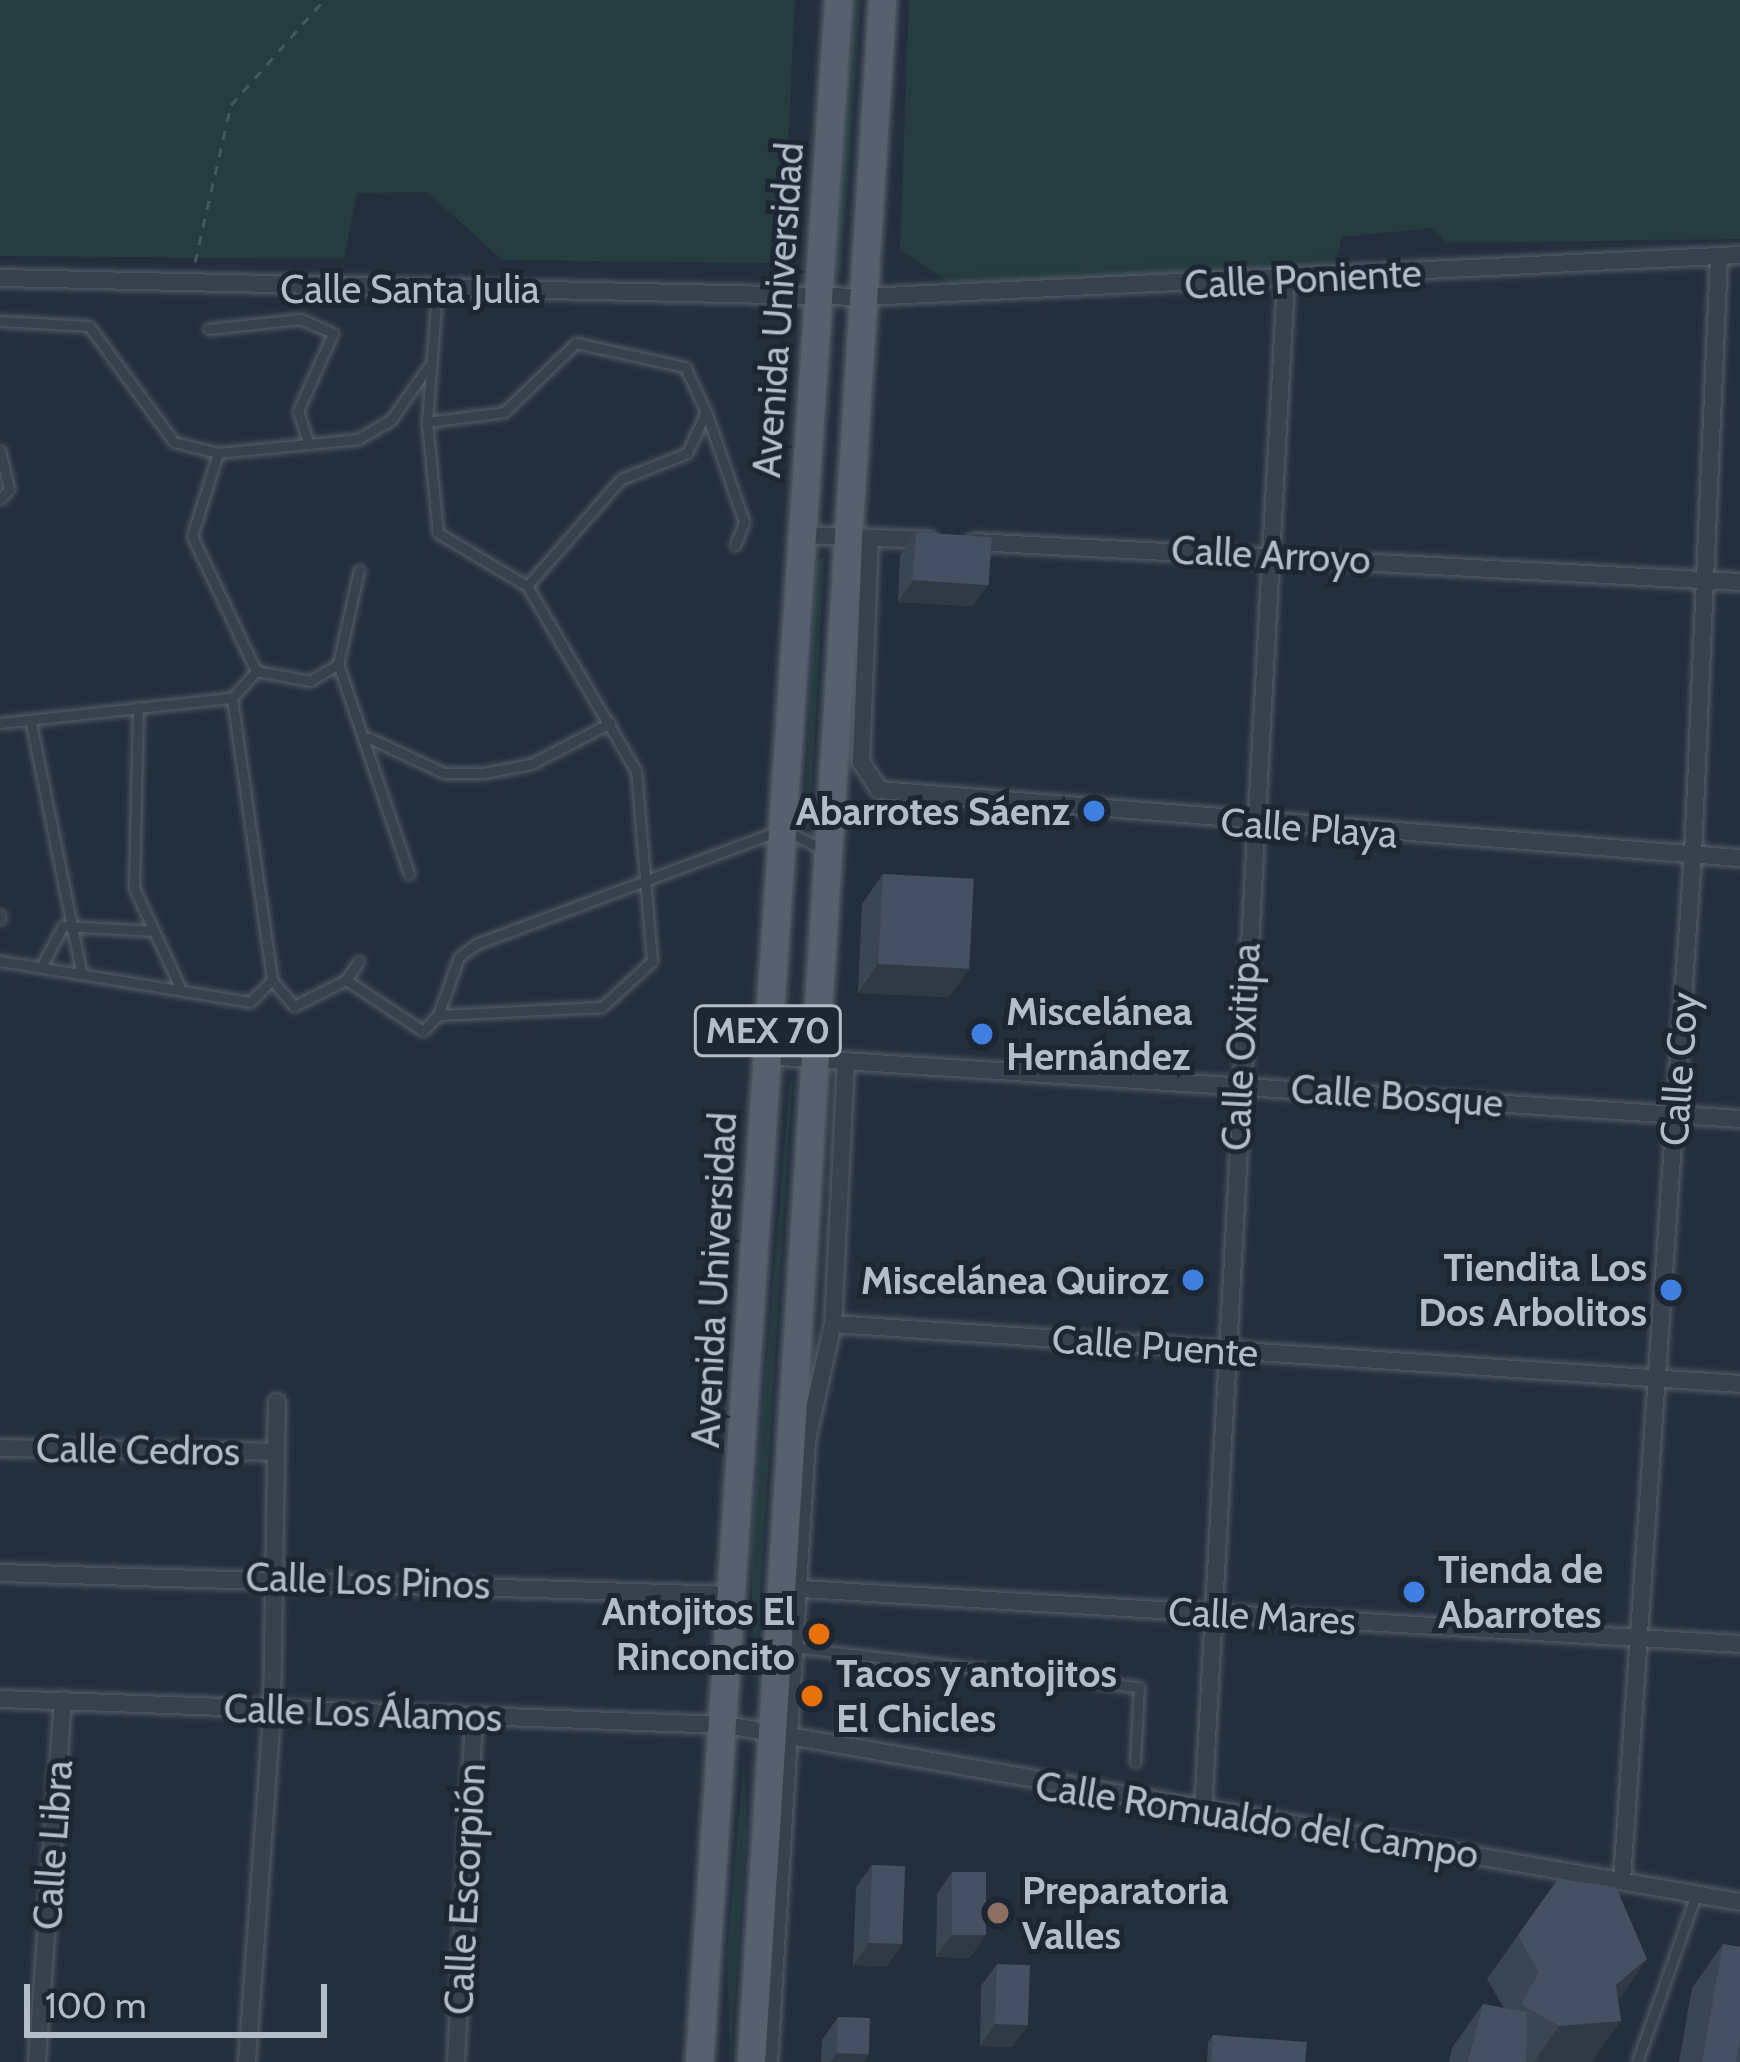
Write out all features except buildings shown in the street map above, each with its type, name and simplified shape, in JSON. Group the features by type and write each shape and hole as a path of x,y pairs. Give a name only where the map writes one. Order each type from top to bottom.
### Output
{"main road":[{"name":"Avenida Universidad","path":"699,2062 735,1595 766,1056 838,0"},
{"name":"MEX 70","path":"752,2062 789,1647 826,851 860,538 866,297 882,0"}],"street":[{"name":"Calle Poniente","path":"820,293 866,297 1286,281 1740,255"},
{"name":"Calle Coy","path":"1622,1880 1633,1636 1693,855 1720,256"},
{"name":"Calle Santa Julia","path":"0,278 191,288 820,293"},
{"name":"Calle Oxitipa","path":"1204,1813 1252,825 1279,554 1286,281"},
{"name":"Calle Arroyo","path":"802,535 1279,554 1740,582"},
{"name":"Calle Playa","path":"860,538 861,762 879,790 1252,825 1740,859"},
{"name":"Calle Bosque","path":"766,1056 1740,1120"},
{"path":"791,1588 807,1440 833,1324 845,1061"},
{"name":"Calle Puente","path":"833,1324 1740,1384"},
{"path":"247,2062 272,1712 277,1402"},
{"name":"Calle Cedros","path":"0,1448 276,1452"},
{"name":"Calle Los Pinos","path":"0,1573 275,1576 735,1595"},
{"name":"Calle Mares","path":"791,1588 1740,1644"},
{"name":"Calle Los Álamos","path":"0,1699 726,1725 782,1739"},
{"name":"Calle Libra","path":"38,2062 63,1700"},
{"name":"Calle Escorpión","path":"456,2062 475,1716"},
{"path":"769,2062 782,1739"},
{"name":"Calle Romualdo del Campo","path":"782,1739 1740,1902"}],"lane":[{"path":"437,291 427,422 438,533 527,586 636,772 652,872 652,961 602,1007 438,1015"},
{"path":"208,329 300,319 332,333 298,411 309,444"},
{"path":"0,321 89,326 174,442 218,453 358,439 392,420 431,363"},
{"path":"427,422 504,412 576,343 685,367 706,412 744,522 735,544"},
{"path":"527,586 621,479 687,453 706,412"},
{"path":"0,450 9,489 0,499"},
{"path":"218,453 192,536 256,671"},
{"path":"359,570 338,664 369,738 409,874"},
{"path":"256,671 310,681 338,664"},
{"path":"0,722 232,698 256,671"},
{"path":"232,698 272,980 294,1006 346,980 359,961"},
{"path":"138,707 134,887 179,986"},
{"path":"32,722 63,926 81,971"},
{"path":"369,738 444,773 483,773 531,764 610,722"},
{"path":"346,980 423,1031 438,1015 459,957 476,944 652,872 783,829 826,851"},
{"path":"63,926 154,931"},
{"path":"40,967 63,926"},
{"path":"0,961 179,986 250,1002 272,980"},
{"path":"789,1647 1139,1687 1135,1762"},
{"path":"1637,2062 1696,1894"}],"path":[{"path":"191,288 231,105 324,0"}],"green space":[{"path":"0,0 795,0 783,245 768,263 502,260 427,192 357,193 344,259 0,256"},
{"path":"852,0 861,0 841,276 835,271"},
{"path":"909,0 1740,0 1740,239 1447,243 1433,228 1342,237 1335,267 950,283 900,250"},
{"path":"824,557 810,826 804,829 816,562"},
{"path":"792,1083 754,1697 751,1546"},
{"path":"744,1763 747,1832 730,2062 727,1951"}],"place":[{"name":"Abarrotes Sáenz","path":"1094,811"},
{"name":"Miscelánea Hernández","path":"982,1034"},
{"name":"Miscelánea Quiroz","path":"1193,1280"},
{"name":"Tiendita Los Dos Arbolitos","path":"1671,1290"},
{"name":"Tienda de Abarrotes","path":"1414,1592"},
{"name":"Antojitos El Rinconcito","path":"819,1634"},
{"name":"Tacos y antojitos El Chicles","path":"812,1696"},
{"name":"Preparatoria Valles","path":"998,1913"}]}
